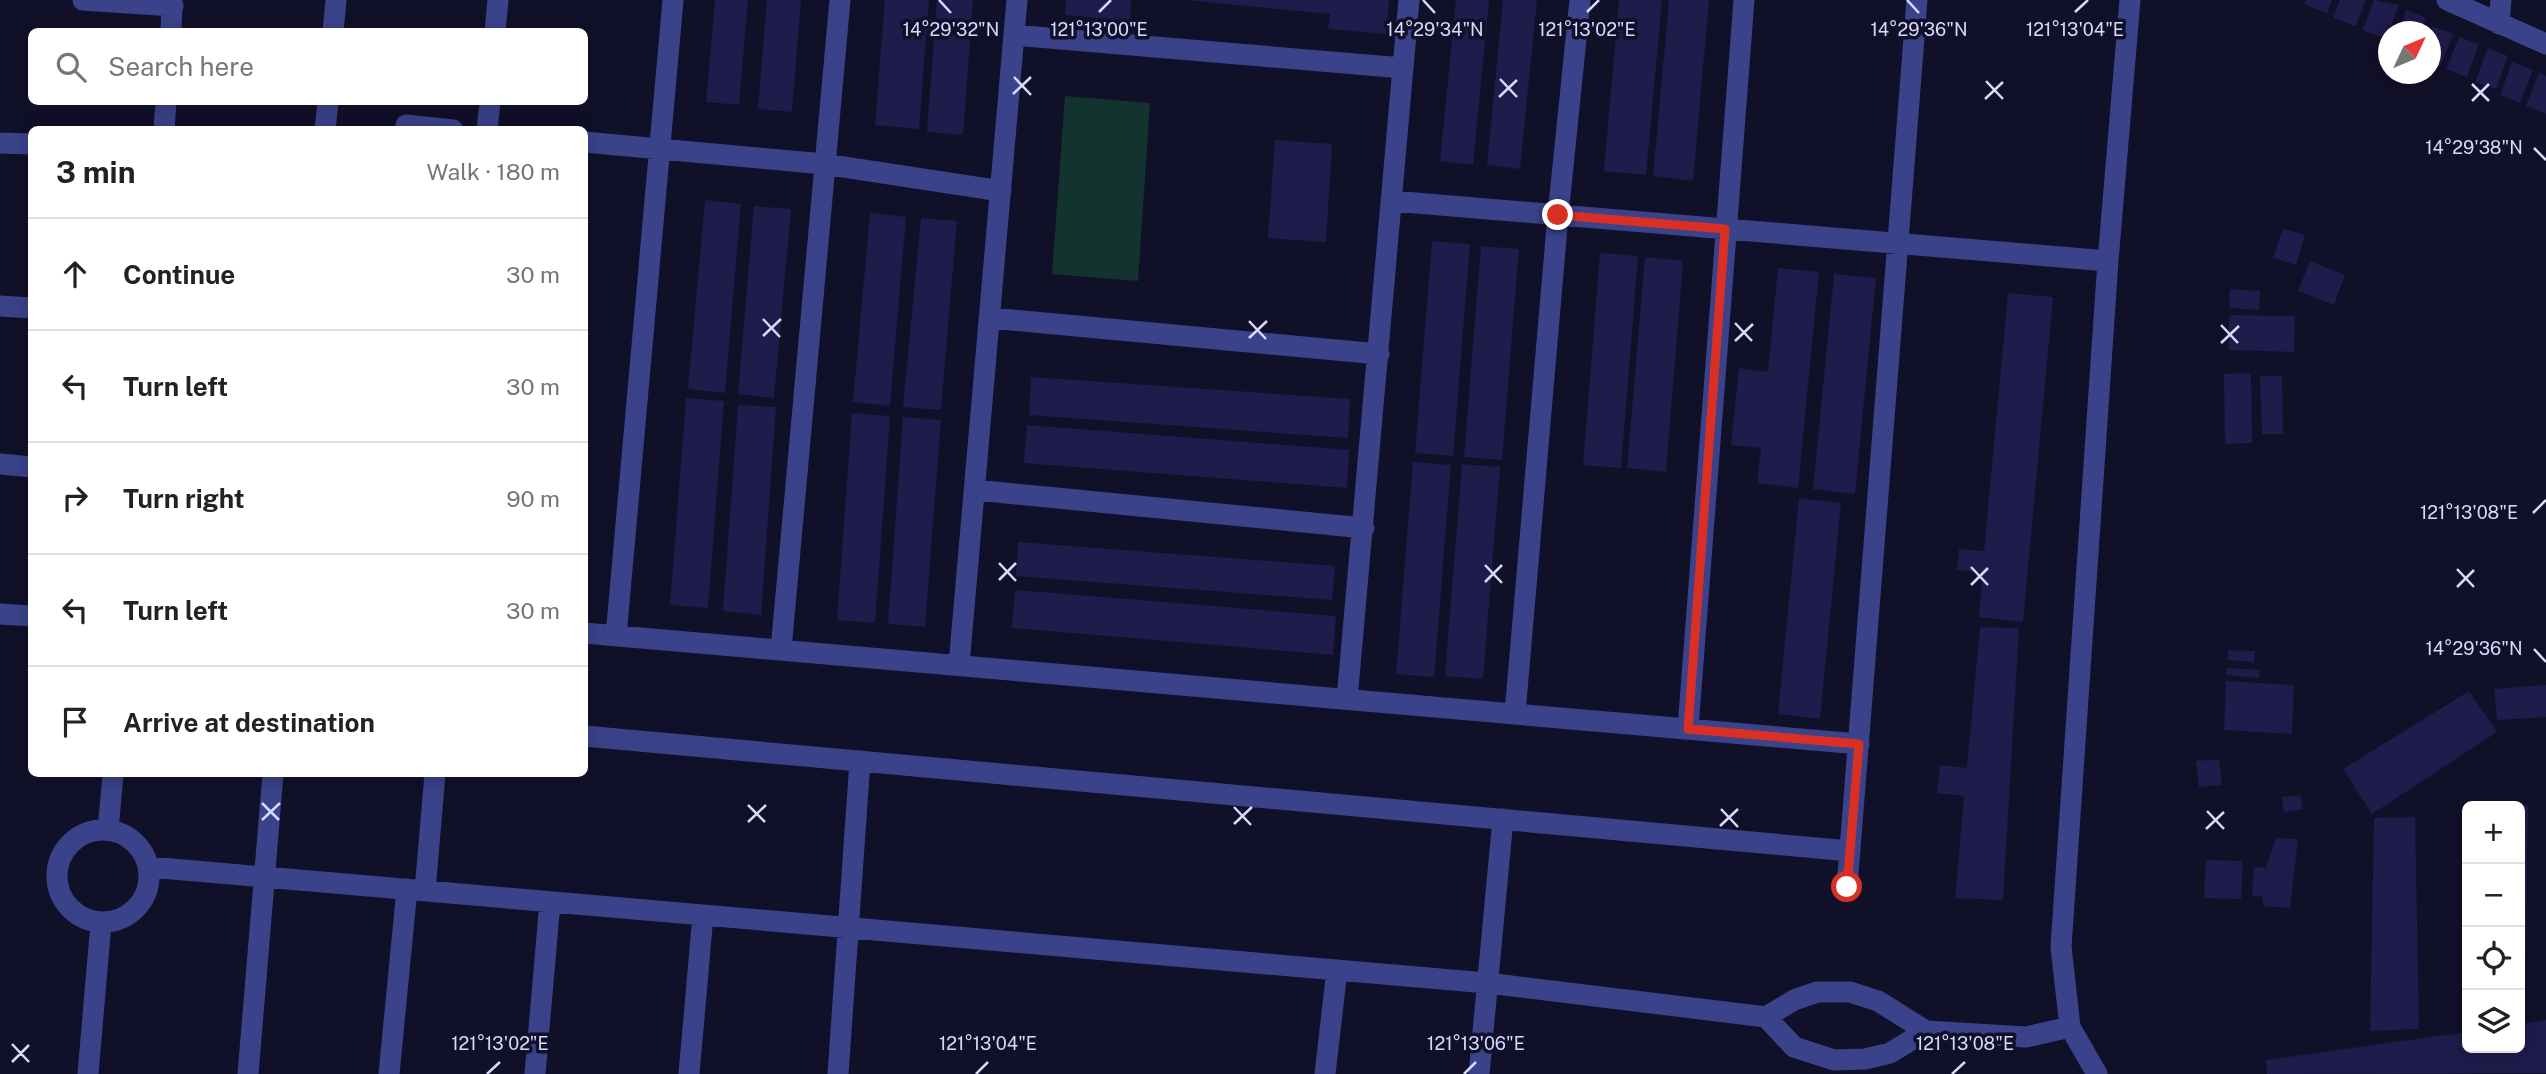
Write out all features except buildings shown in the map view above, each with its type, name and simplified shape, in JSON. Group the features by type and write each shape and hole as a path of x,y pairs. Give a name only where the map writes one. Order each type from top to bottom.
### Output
{"street":[{"path":"83,0 173,3 171,28"},
{"path":"333,28 336,0"},
{"path":"495,28 498,0"},
{"path":"616,636 673,0"},
{"path":"780,650 841,0"},
{"path":"960,665 1017,0"},
{"path":"1347,699 1409,0"},
{"path":"1515,713 1558,215 1580,0"},
{"path":"1688,729 1744,0"},
{"path":"1847,887 1917,0"},
{"path":"2097,1074 2070,1027 2061,947 2108,261 2130,0"},
{"path":"2447,0 2546,44"},
{"path":"2498,24 2501,0"},
{"path":"1014,35 1403,68"},
{"path":"164,126 166,105"},
{"path":"325,126 328,105"},
{"path":"487,126 490,105"},
{"path":"406,125 415,126"},
{"path":"588,142 824,164 1001,191"},
{"path":"0,143 28,144"},
{"path":"1392,201 2108,261"},
{"path":"0,306 28,308"},
{"path":"990,318 1379,355"},
{"path":"0,464 28,467"},
{"path":"975,490 1364,528"},
{"path":"0,614 28,616"},
{"path":"588,633 1859,744"},
{"path":"588,736 1850,851"},
{"path":"838,1074 860,761"},
{"path":"108,830 113,777"},
{"path":"248,1074 272,777"},
{"path":"388,1074 435,777"},
{"path":"1479,1074 1503,820"},
{"path":"108,830 136,844 149,867 149,884 136,909 124,917 101,923 82,918 61,898 56,869 60,855 69,844 88,832 108,830"},
{"path":"149,867 1487,982 1766,1017 1794,1000 1817,992 1850,992 1878,1001 1926,1031 2026,1037 2070,1027"},
{"path":"535,1074 550,902"},
{"path":"689,1074 703,915"},
{"path":"88,1074 101,923"},
{"path":"1325,1074 1337,970"},
{"path":"1766,1017 1794,1047 1834,1060 1865,1059 1890,1052 1926,1031"}],"green space":[{"path":"1065,96 1150,103 1138,281 1052,274"}],"route":[{"path":"1558,215 1725,229 1688,729 1859,744 1847,887"}]}
